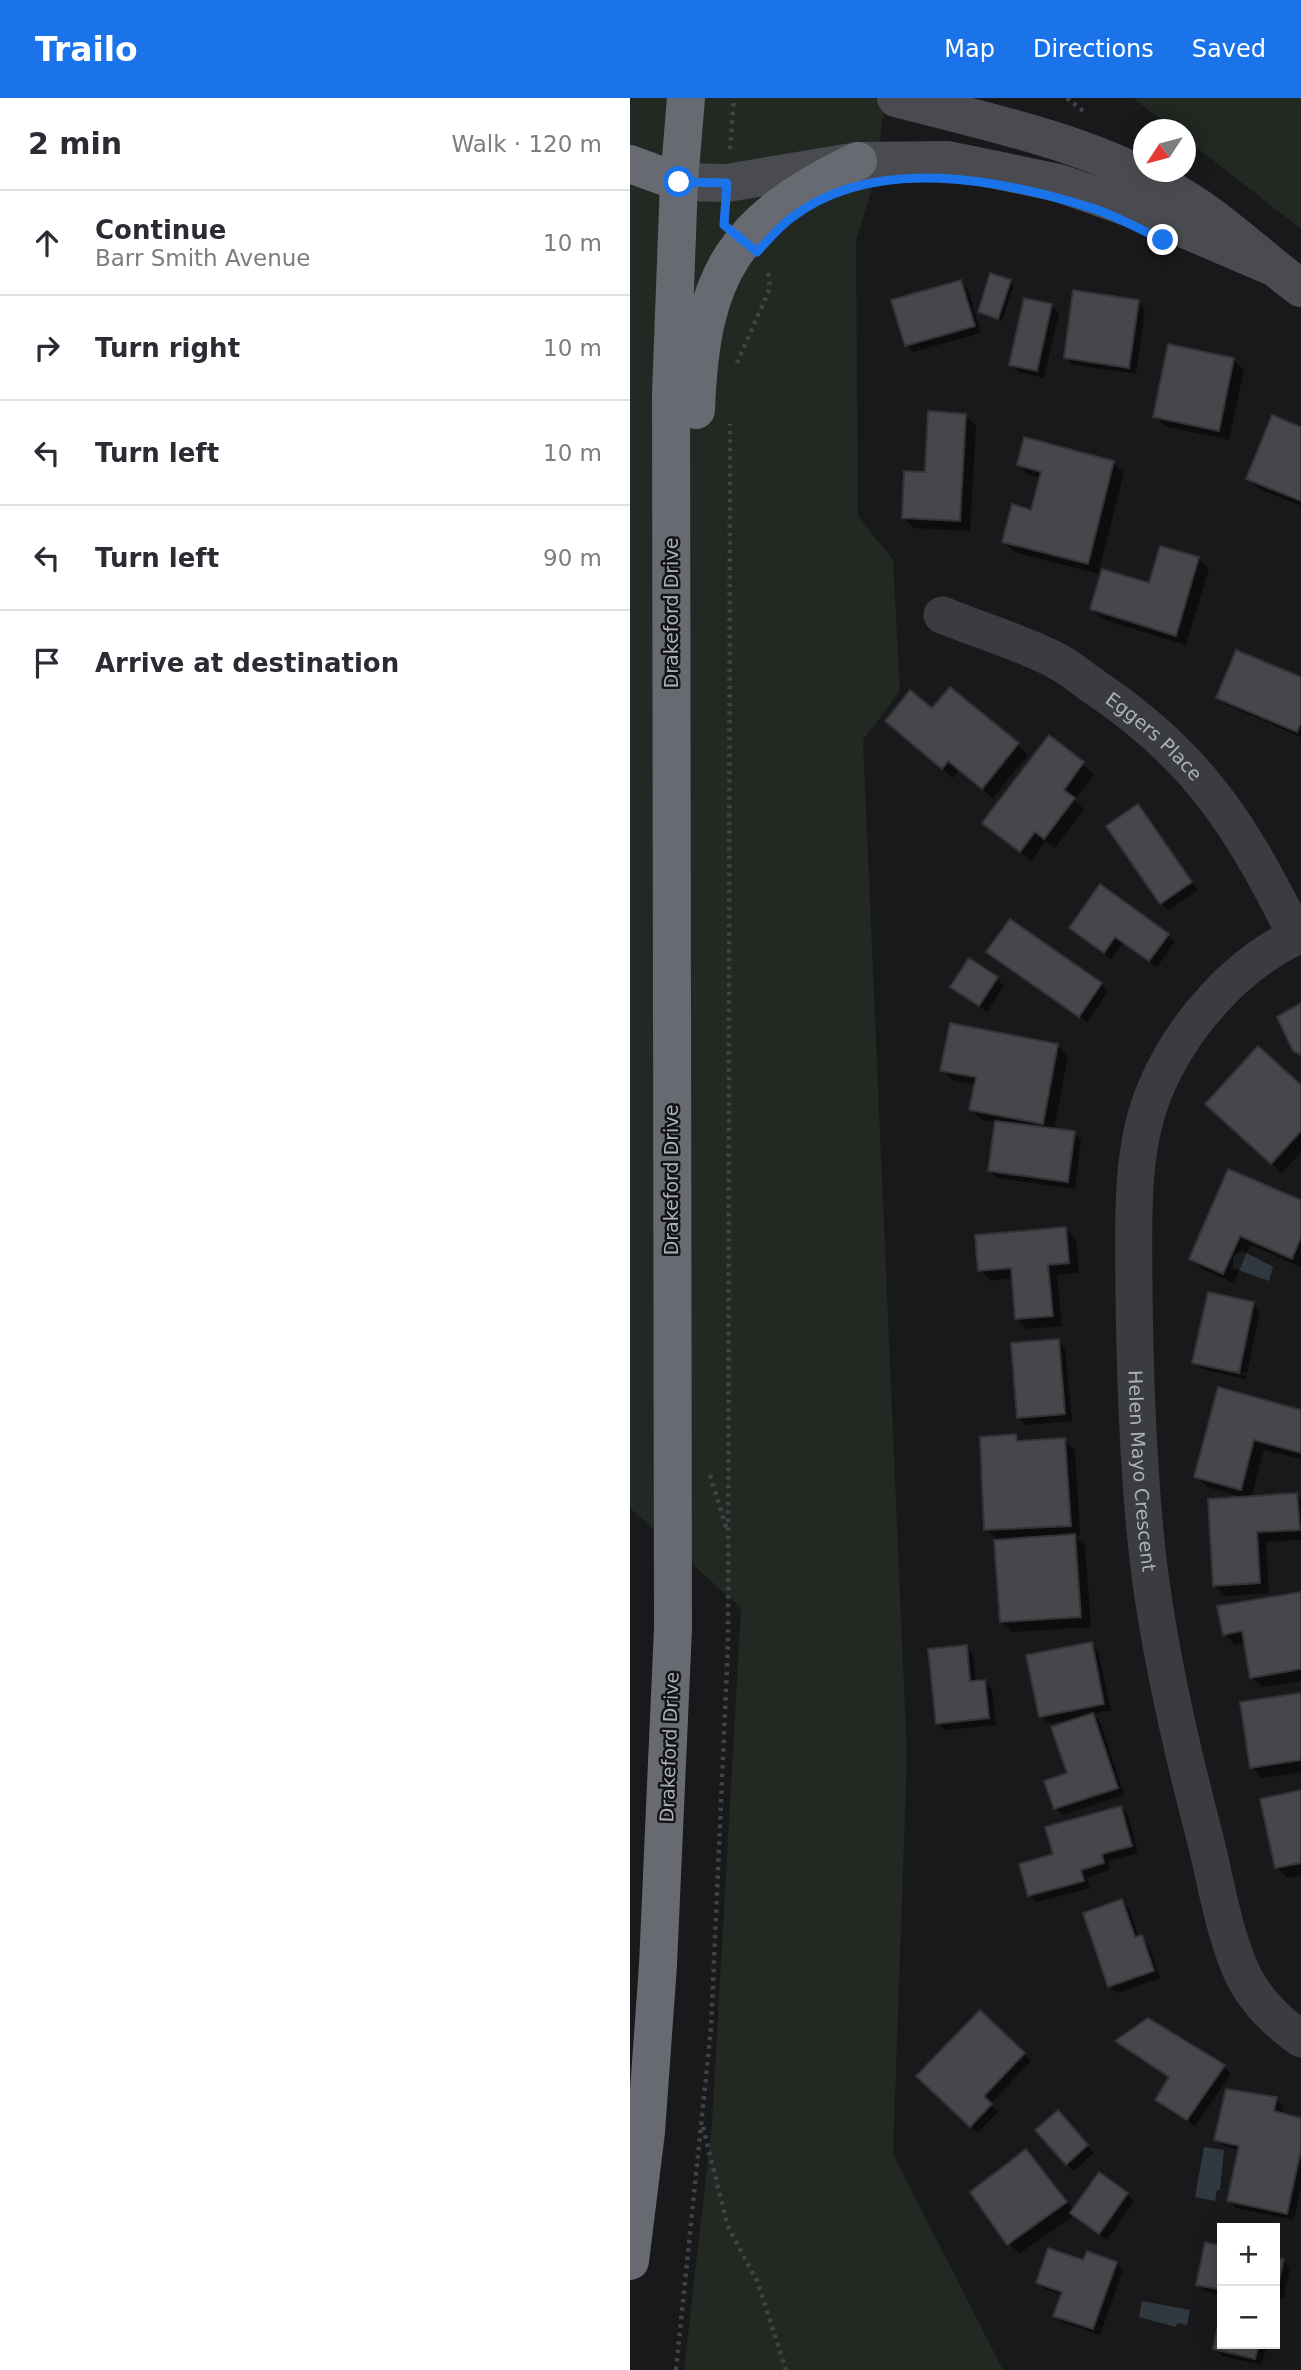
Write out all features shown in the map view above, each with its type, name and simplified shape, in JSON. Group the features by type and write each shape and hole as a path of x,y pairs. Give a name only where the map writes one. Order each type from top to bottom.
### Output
{"highway":[{"name":"Drakeford Drive","path":"630,2261 646,2132 658,1965 673,1628 671,394 679,182 686,98"},
{"path":"672,602 693,502 698,367 712,293 742,240 766,215 808,185 858,161"},
{"path":"630,164 679,182"}],"street":[{"path":"895,98 964,114 1093,154 1183,197 1287,277"},
{"path":"679,182 727,183 858,161 948,160 1059,183 1161,219 1287,277"},
{"name":"Eggers Place","path":"942,615 1056,661 1138,717 1197,774 1223,806 1299,935"},
{"name":"Helen Mayo Crescent","path":"1299,935 1269,951 1221,991 1182,1038 1154,1091 1140,1146 1134,1252 1135,1407 1148,1559 1159,1634 1182,1742 1237,1963 1259,2003 1275,2020 1301,2039"}],"path":[{"path":"727,183 734,98"},
{"path":"734,375 770,288 765,258 742,240"},
{"path":"676,2370 702,2123 719,1888 728,1645 730,417"},
{"path":"702,2123 728,2227 757,2281 786,2370"}],"shaded area":[{"path":"630,98 886,98 872,189 856,240 858,516 893,560 900,691 863,740 907,1757 893,2154 1003,2370 684,2370 712,2124 741,1608 630,1508"},
{"path":"1133,98 1301,98 1301,229 1196,147 1196,119 1160,119"},
{"path":"1242,1251 1273,1267 1269,1281 1233,1268 1233,1256"},
{"path":"1204,2147 1224,2150 1220,2190 1217,2190 1215,2201 1195,2197"},
{"path":"1142,2301 1190,2310 1187,2325 1177,2323 1176,2327 1139,2317"}],"building":[{"path":"990,273 1011,280 998,319 978,312"},
{"path":"961,280 975,326 905,346 891,300"},
{"path":"1073,290 1139,300 1129,368 1064,358"},
{"path":"1024,298 1052,304 1037,371 1009,365"},
{"path":"1168,344 1234,358 1219,431 1153,417"},
{"path":"928,411 966,414 960,521 902,518 904,471 925,472"},
{"path":"1272,415 1301,427 1301,501 1246,479"},
{"path":"1024,437 1114,461 1088,564 1002,542 1012,504 1031,510 1041,472 1017,465"},
{"path":"1160,546 1199,557 1176,636 1090,609 1102,569 1149,583"},
{"path":"1236,650 1301,677 1301,723 1297,732 1216,698"},
{"path":"950,687 1019,743 982,789 948,761 942,769 885,721 910,690 932,708"},
{"path":"1049,735 1084,762 1064,790 1075,798 1044,839 1035,832 1020,852 982,823"},
{"path":"1138,804 1192,882 1160,904 1106,826"},
{"path":"1100,884 1169,934 1149,961 1115,937 1104,953 1069,928"},
{"path":"1010,919 1102,983 1079,1017 986,952"},
{"path":"969,958 998,977 979,1006 950,987"},
{"path":"1301,1003 1301,1055 1293,1051 1277,1017"},
{"path":"950,1023 1058,1044 1043,1124 969,1110 976,1077 940,1071"},
{"path":"1258,1046 1301,1085 1301,1131 1271,1164 1205,1104"},
{"path":"995,1121 1075,1131 1068,1182 988,1171"},
{"path":"1228,1169 1301,1200 1301,1237 1292,1259 1240,1236 1223,1274 1189,1259"},
{"path":"1066,1227 1069,1263 1048,1265 1053,1316 1015,1319 1011,1268 978,1271 975,1235"},
{"path":"1208,1292 1254,1302 1239,1373 1192,1363"},
{"path":"1059,1339 1065,1414 1017,1418 1011,1343"},
{"path":"1218,1387 1301,1410 1301,1453 1254,1440 1241,1490 1194,1477"},
{"path":"1016,1434 1017,1441 1065,1438 1071,1526 984,1530 980,1437"},
{"path":"1297,1493 1300,1530 1257,1532 1260,1583 1213,1586 1208,1499"},
{"path":"1075,1534 1081,1617 1000,1622 994,1540"},
{"path":"1301,1592 1301,1669 1250,1678 1242,1631 1223,1635 1217,1606"},
{"path":"1092,1642 1104,1704 1039,1717 1026,1655"},
{"path":"967,1645 970,1681 985,1680 989,1718 936,1724 928,1649"},
{"path":"1301,1693 1301,1760 1250,1768 1240,1702"},
{"path":"1093,1713 1118,1788 1054,1809 1044,1781 1067,1773 1051,1727"},
{"path":"1301,1790 1301,1863 1275,1868 1260,1799"},
{"path":"1121,1806 1132,1846 1102,1854 1104,1863 1081,1870 1084,1881 1028,1896 1019,1864 1053,1854 1045,1827"},
{"path":"1122,1899 1135,1937 1142,1935 1154,1971 1108,1987 1083,1913"},
{"path":"980,2010 1025,2053 984,2096 992,2104 970,2127 916,2076"},
{"path":"1148,2018 1225,2065 1187,2120 1155,2100 1169,2077 1115,2041"},
{"path":"1226,2089 1277,2097 1274,2111 1301,2118 1301,2150 1287,2214 1227,2201 1239,2146 1214,2140"},
{"path":"1058,2110 1088,2145 1066,2165 1035,2130"},
{"path":"1026,2149 1067,2202 1007,2245 970,2192"},
{"path":"1099,2172 1128,2193 1099,2234 1070,2213"},
{"path":"1205,2242 1217,2245 1217,2289 1196,2285"},
{"path":"1048,2248 1083,2260 1087,2251 1117,2262 1093,2329 1053,2316 1062,2292 1036,2283"},
{"path":"1280,2258 1284,2259 1280,2277"},
{"path":"1217,2330 1217,2349 1258,2349 1255,2359 1213,2349"}],"route":[{"path":"679,182 727,183 724,225 757,252 792,217 825,199 873,183 923,178 989,183 1051,197 1098,210 1163,240"}]}
